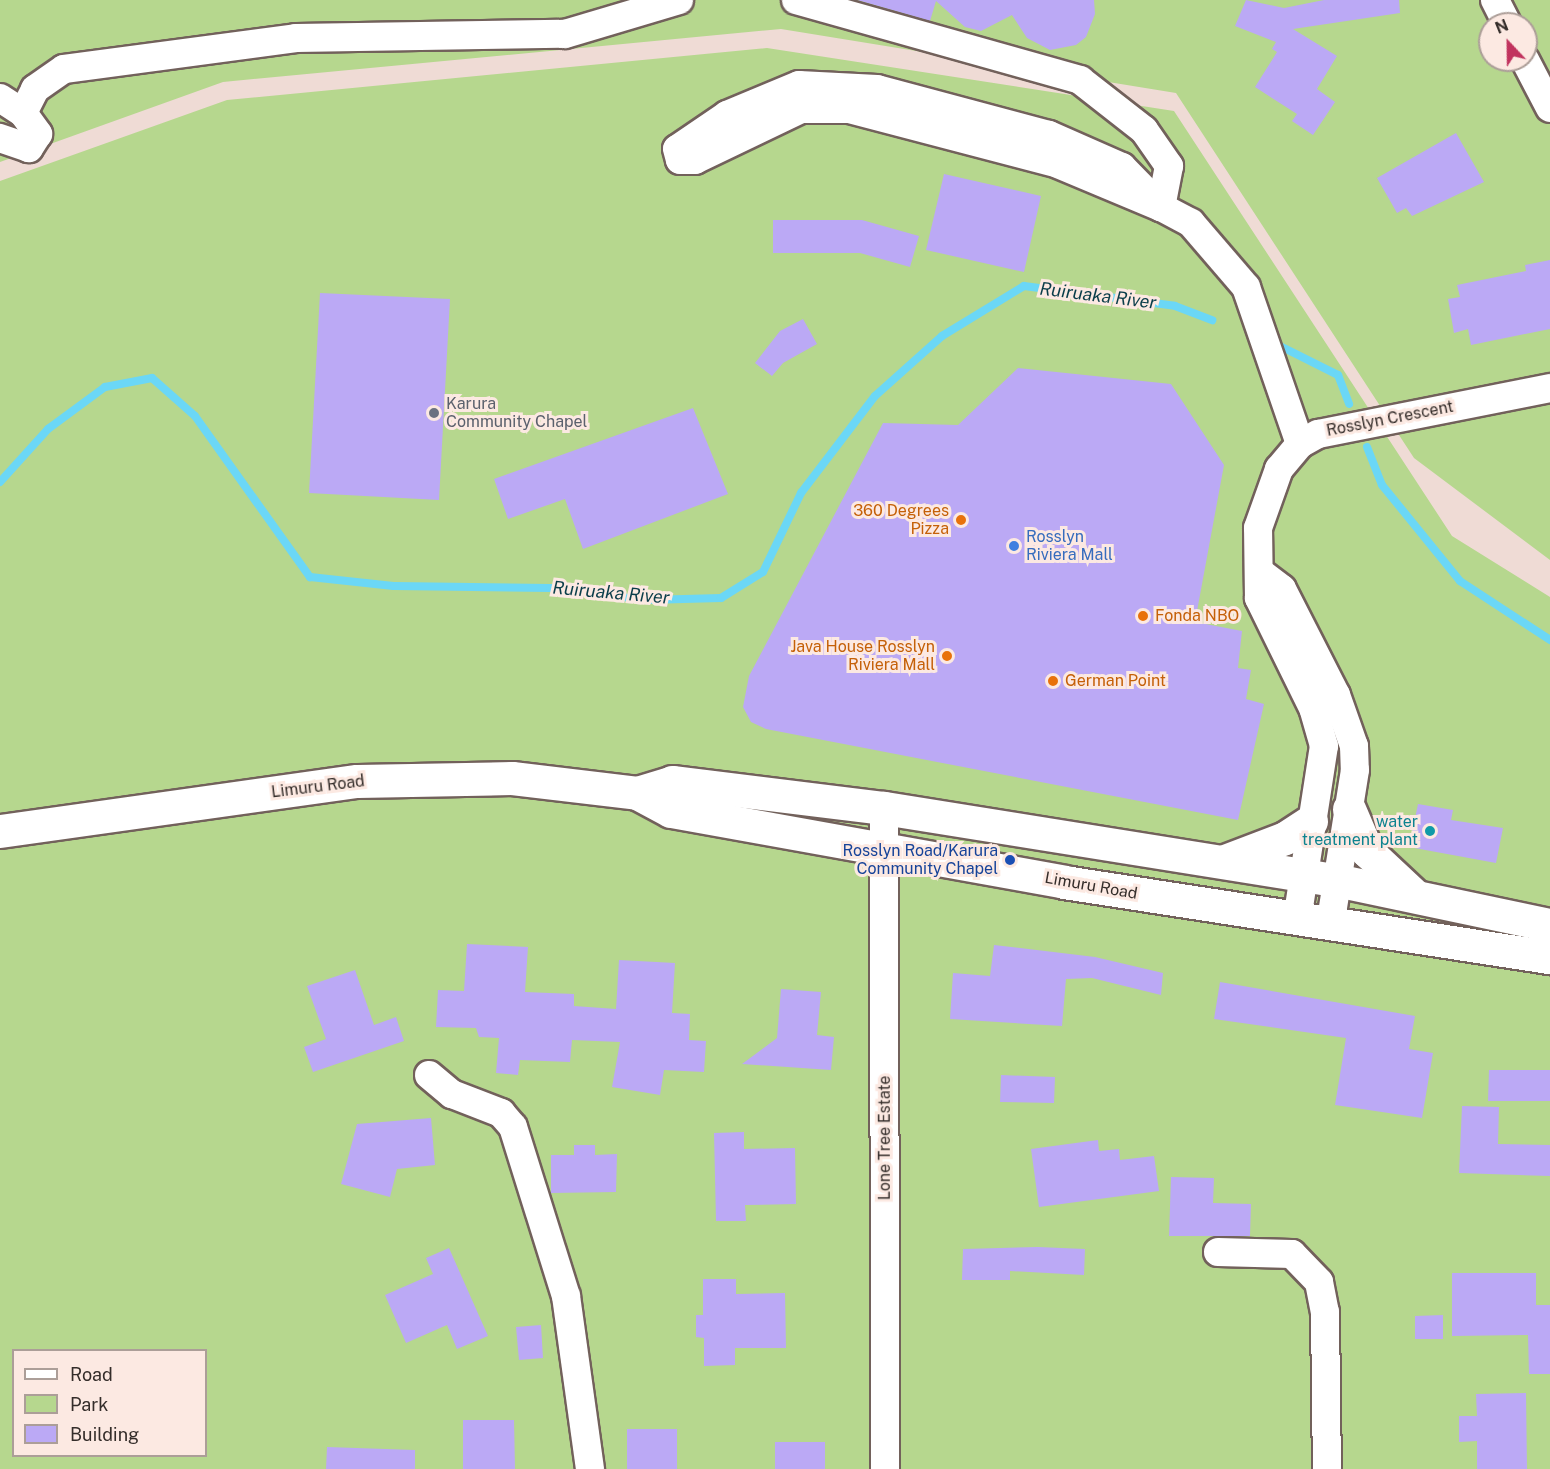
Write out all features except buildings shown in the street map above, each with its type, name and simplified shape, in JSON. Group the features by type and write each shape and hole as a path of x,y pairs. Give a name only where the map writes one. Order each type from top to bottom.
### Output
{"main road":[{"name":"Limuru Road","path":"0,831 357,781 432,777 512,778 637,793 671,811 1330,926 1550,957"},
{"name":"Limuru Road","path":"637,793 672,782 884,808 1336,880 1550,924"},
{"path":"1349,809 1367,851 1416,896"},
{"path":"1223,862 1285,838 1311,821"}],"street":[{"path":"0,138 29,148 38,134 12,105 64,69 296,38 565,34 679,0"},
{"path":"796,0 1080,80 1144,130 1169,166 1161,207"},
{"path":"1532,72 1550,108"},
{"path":"1161,207 1122,167 1049,135 877,89 799,85 727,115 677,149 680,160 694,160 801,109 849,109 1058,164 1161,207 1191,223 1246,286 1300,444"},
{"name":"Rosslyn Crescent","path":"1297,920 1311,821 1324,768 1322,734 1259,598 1261,573 1257,538 1264,502 1279,469 1300,444 1340,429 1550,388"},
{"path":"1261,573 1282,589 1351,732 1356,760 1330,926"},
{"name":"Lone Tree Estate","path":"884,808 881,847 885,1469"},
{"path":"429,1075 452,1094 501,1113 513,1127 566,1296 590,1469"},
{"path":"1218,1252 1292,1254 1318,1282 1325,1312 1327,1469"}],"green space":[{"path":"0,0 1550,0 1550,560 1414,458 1176,93 781,29 223,82 0,162"},
{"path":"767,48 1174,111 1452,536 1550,597 1550,1469 0,1469 0,181 227,100"}],"waterway":[{"name":"Ruiruaka River","path":"0,482 48,429 105,387 152,378 195,416 310,577 394,586 550,588 647,600 721,598 763,572 801,493 875,396 942,336 1024,286 1175,306 1212,320"},
{"name":"Ruiruaka River","path":"1272,342 1338,375 1349,404"},
{"name":"Ruiruaka River","path":"1367,447 1382,485 1460,581 1550,640"}],"place":[{"name":"Karura Community Chapel","path":"434,413"},
{"name":"360 Degrees Pizza","path":"961,520"},
{"name":"Rosslyn Riviera Mall","path":"1014,546"},
{"name":"Fonda NBO","path":"1143,616"},
{"name":"Java House Rosslyn Riviera Mall","path":"947,656"},
{"name":"German Point","path":"1053,681"},
{"name":"water treatment plant","path":"1430,831"},
{"name":"Rosslyn Road/Karura Community Chapel","path":"1010,860"}]}
